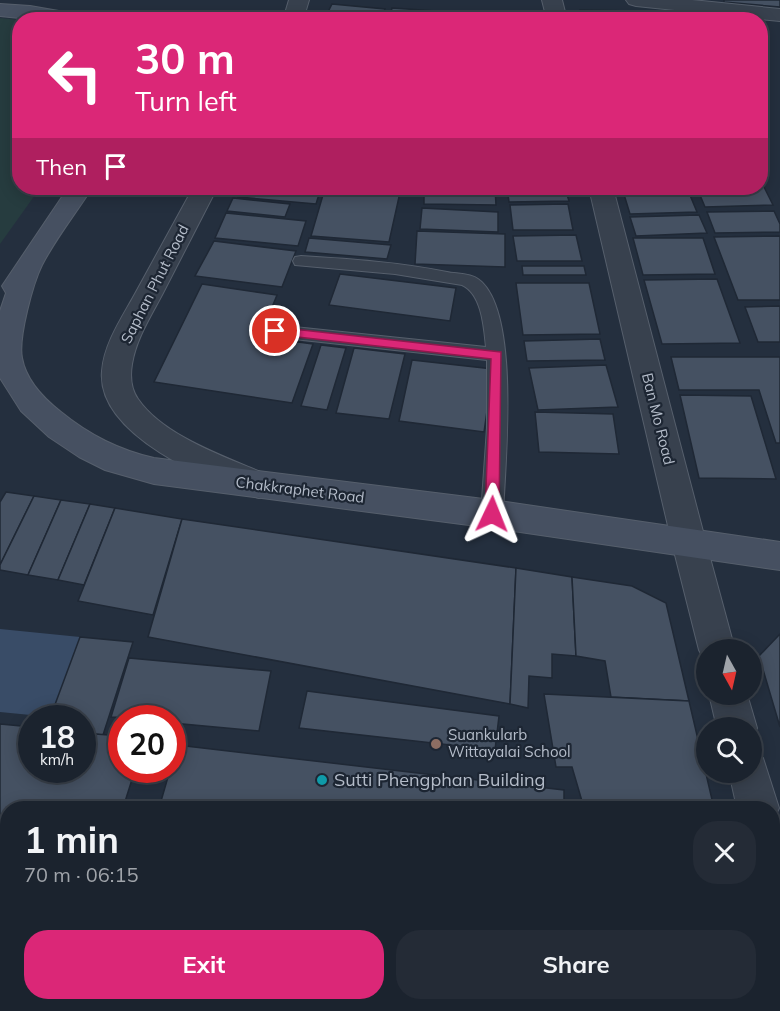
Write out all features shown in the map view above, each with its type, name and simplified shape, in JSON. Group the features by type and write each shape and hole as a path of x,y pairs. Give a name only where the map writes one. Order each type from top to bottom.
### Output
{"main road":[{"path":"57,0 63,7 73,12"},
{"path":"0,10 27,12"},
{"path":"0,308 75,195"},
{"name":"Chakkraphet Road","path":"28,267 9,333 7,357 18,384 51,423 107,457 154,471 492,514 780,556"}],"street":[{"path":"636,0 750,12"},
{"name":"Saphan Phut Road","path":"200,195 127,335 118,360 117,384 124,405 140,422 189,453 259,485"},
{"name":"Ban Mo Road","path":"603,195 714,639"},
{"path":"751,783 756,801"}],"lane":[{"path":"301,261 426,273 472,283 483,294 497,355 492,514"},
{"path":"275,331 497,355"}],"green space":[{"path":"0,18 12,19 12,195 35,195 0,244"}],"water":[{"path":"0,629 80,637 55,705 18,705 18,714 0,712"}],"building":[{"path":"724,0 780,0 780,7 724,2"},
{"path":"332,4 385,9 384,12 328,12"},
{"path":"392,8 450,12 391,12"},
{"path":"580,10 633,12 580,12"},
{"path":"239,195 319,195 316,204 238,197"},
{"path":"323,195 399,195 389,242 311,236"},
{"path":"424,195 495,195 496,205 424,204"},
{"path":"508,195 567,195 569,201 509,202"},
{"path":"624,195 690,195 697,212 630,214"},
{"path":"700,195 768,195 773,205 705,207"},
{"path":"233,198 290,204 285,217 227,211"},
{"path":"568,204 573,230 513,230 510,205"},
{"path":"422,208 498,212 498,232 420,229"},
{"path":"774,211 780,224 780,232 715,233 707,212"},
{"path":"226,213 306,221 298,246 215,238"},
{"path":"699,215 707,233 636,236 630,217"},
{"path":"417,231 505,234 505,267 415,264"},
{"path":"576,235 582,261 517,261 513,236"},
{"path":"780,236 780,300 738,300 714,237"},
{"path":"309,238 391,245 387,259 305,252"},
{"path":"633,238 703,238 715,274 643,275"},
{"path":"214,241 296,251 282,287 195,276"},
{"path":"522,266 584,266 586,275 523,275"},
{"path":"340,274 456,288 450,321 329,305"},
{"path":"717,279 740,343 662,344 644,280"},
{"path":"516,283 589,283 600,334 523,335"},
{"path":"202,284 277,295 260,337 313,344 292,403 154,382"},
{"path":"780,306 780,342 758,342 745,307"},
{"path":"600,339 605,360 527,361 524,341"},
{"path":"321,345 346,348 327,410 301,406"},
{"path":"354,348 405,354 389,419 336,413"},
{"path":"671,357 780,357 780,443 776,443 759,390 679,390"},
{"path":"412,360 493,369 484,432 399,421"},
{"path":"606,365 618,407 538,410 529,368"},
{"path":"680,395 751,396 776,479 699,478"},
{"path":"535,412 613,414 619,454 539,452"},
{"path":"6,492 34,496 0,565 0,502"},
{"path":"34,496 61,500 28,575 0,570 0,565"},
{"path":"61,500 90,504 58,580 28,575"},
{"path":"90,504 115,508 84,585 58,580"},
{"path":"115,508 182,519 153,615 78,601"},
{"path":"182,519 516,568 510,704 148,637"},
{"path":"516,568 572,577 576,656 552,654 552,678 529,676 528,708 510,704"},
{"path":"572,577 632,586 666,603 689,701 611,697 605,661 576,656"},
{"path":"780,634 780,727 762,666 762,653"},
{"path":"80,637 133,642 113,705 108,705 108,720 103,735 96,734 96,705 55,705"},
{"path":"129,658 271,671 259,731 186,724 186,705 115,705"},
{"path":"307,691 499,716 495,750 299,728"},
{"path":"544,694 689,701 696,731 696,783 708,783 712,801 582,801 572,767 556,767"},
{"path":"0,724 18,726 18,783 96,783 96,734 108,735 108,783 131,783 125,801 0,801"},
{"name":"Sutti Phengphan Building","path":"186,746 564,790 564,801 161,801 166,783 186,783"}],"place":[{"name":"Suankularb Wittayalai School","path":"436,744"},
{"name":"Sutti Phengphan Building","path":"322,780"}],"route":[{"path":"275,331 497,355 492,514"}]}
